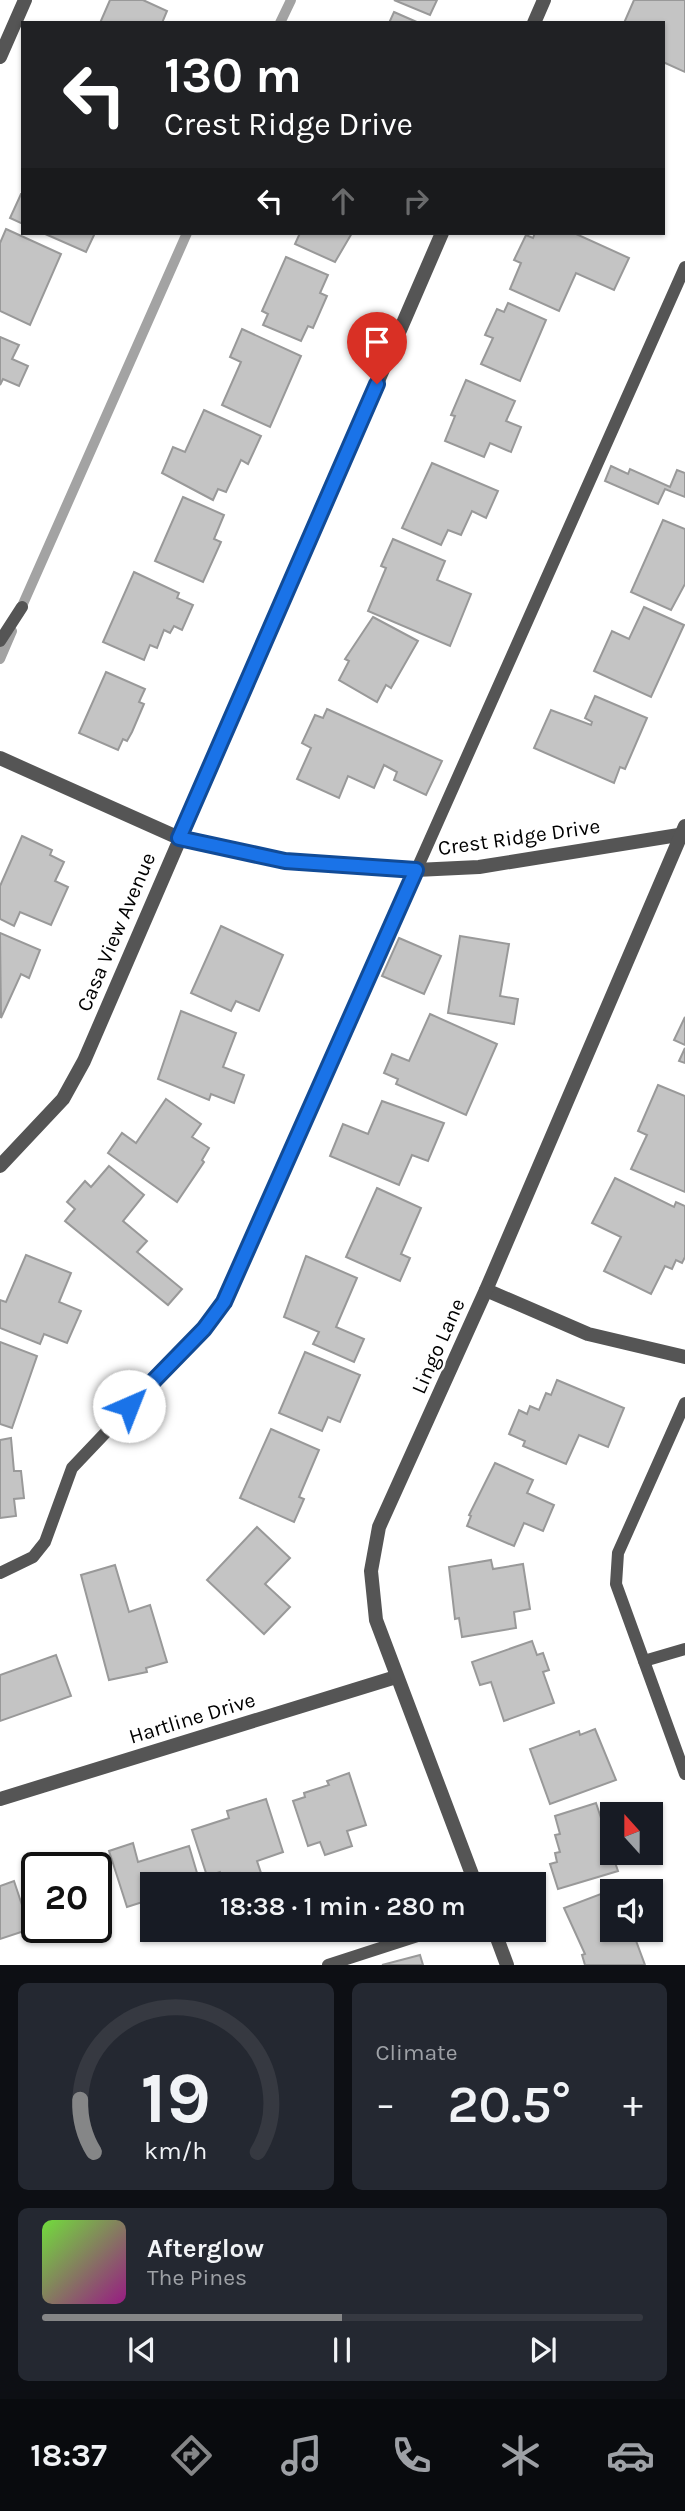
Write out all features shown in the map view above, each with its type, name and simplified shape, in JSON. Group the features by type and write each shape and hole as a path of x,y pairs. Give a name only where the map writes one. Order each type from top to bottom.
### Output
{"street":[{"path":"0,57 25,0"},
{"path":"535,21 544,0"},
{"name":"Casa View Avenue","path":"0,1166 63,1099 84,1061 442,235"},
{"name":"Crest Ridge Drive","path":"0,758 179,838 285,861 416,870 479,867 683,831"},
{"name":"Lingo Lane","path":"471,1872 376,1620 371,1572 379,1527 486,1290 683,831"},
{"path":"486,1290 588,1334 685,1357"},
{"name":"Hartline Drive","path":"0,1800 396,1677"},
{"path":"498,1942 507,1965"}],"lane":[{"path":"0,1573 33,1557 45,1542 72,1468 204,1329 224,1302 685,267"},
{"path":"0,641 22,607"},
{"path":"685,1403 618,1553 616,1584 685,1773"},
{"path":"644,1661 685,1649"},
{"path":"328,1965 399,1942"}],"building":[{"path":"110,0 143,0 167,11 163,21 101,21"},
{"path":"394,0 437,0 430,15"},
{"path":"634,0 685,0 685,72 665,63 665,21 625,21"},
{"path":"394,12 414,21 390,21"},
{"path":"21,194 21,223 10,218"},
{"path":"6,229 61,254 30,325 0,311 0,243"},
{"path":"48,235 94,235 86,252"},
{"path":"299,235 351,235 335,262 295,244"},
{"path":"526,235 533,238 534,235 578,235 629,258 614,290 576,273 559,311 510,289 521,263 514,260"},
{"path":"286,257 328,275 320,293 327,296 313,328 308,326 301,341 263,325 268,314 262,311"},
{"path":"508,303 546,320 520,381 481,364 493,338 485,335 497,309 504,312"},
{"path":"242,329 301,356 270,427 222,405 241,362 230,357"},
{"path":"0,337 19,345 12,359 28,366 19,386 3,379 0,385"},
{"path":"466,380 515,401 506,421 521,427 511,452 490,443 484,457 445,441 455,416 451,415"},
{"path":"204,410 261,436 248,464 241,460 226,492 218,489 213,500 162,473 173,447 185,452"},
{"path":"432,463 498,491 486,518 472,511 461,535 448,530 441,545 402,528"},
{"path":"611,466 628,474 630,469 670,487 677,470 685,473 685,497 665,489 658,504 605,481"},
{"path":"183,497 224,515 214,539 221,542 203,582 155,561"},
{"path":"663,520 685,529 685,584 671,610 631,592"},
{"path":"393,539 445,561 437,580 471,594 450,646 368,611 386,568 381,566"},
{"path":"134,572 179,593 177,598 193,605 182,630 174,626 170,633 164,630 157,648 150,645 144,660 103,642"},
{"path":"644,607 684,625 651,697 594,671 612,631 629,639"},
{"path":"373,617 418,641 391,688 386,685 377,702 339,680 349,661 345,659"},
{"path":"106,672 145,689 139,702 144,704 132,732 127,741 123,739 118,750 79,733"},
{"path":"595,696 647,718 625,769 620,767 614,783 534,748 551,710 591,725 592,722 585,718"},
{"path":"327,709 442,761 426,795 394,780 397,772 384,765 374,788 348,776 339,798 297,779 311,748 302,743 315,715 323,718"},
{"path":"22,836 52,850 50,855 64,862 55,881 68,887 51,925 20,912 14,926 0,919 0,886"},
{"path":"221,926 283,955 259,1011 236,1001 231,1011 191,993"},
{"path":"0,933 40,950 29,978 21,974 1,1018"},
{"path":"460,936 509,944 500,996 518,999 514,1024 448,1013"},
{"path":"399,938 441,956 424,994 382,976"},
{"path":"181,1011 236,1033 223,1067 244,1075 234,1103 211,1094 209,1100 158,1079"},
{"path":"430,1014 497,1044 466,1115 396,1084 398,1079 384,1073 392,1054 409,1061"},
{"path":"685,1017 685,1045 674,1040"},
{"path":"685,1048 685,1063 679,1061"},
{"path":"658,1085 685,1096 685,1192 631,1169 647,1135 638,1131"},
{"path":"166,1099 201,1124 192,1137 209,1148 202,1160 204,1162 177,1202 108,1153 122,1133 136,1143"},
{"path":"382,1101 444,1123 428,1161 412,1155 399,1185 330,1156 343,1124 368,1134"},
{"path":"109,1166 144,1195 123,1221 147,1241 137,1252 182,1289 168,1305 65,1221 75,1209 67,1202 85,1181 91,1187"},
{"path":"615,1178 674,1207 676,1202 685,1206 685,1257 682,1263 676,1260 672,1269 665,1266 651,1294 604,1271 621,1237 592,1223"},
{"path":"377,1188 421,1208 401,1254 410,1258 400,1281 346,1257"},
{"path":"26,1255 71,1273 59,1302 81,1311 67,1343 44,1334 40,1344 0,1328 0,1300 6,1302"},
{"path":"306,1256 357,1278 336,1327 364,1339 354,1362 313,1344 319,1332 284,1317"},
{"path":"0,1342 37,1356 12,1428 0,1424"},
{"path":"305,1352 360,1375 340,1422 328,1417 322,1431 279,1413"},
{"path":"557,1380 624,1408 608,1447 579,1435 566,1464 523,1446 525,1441 509,1434 519,1410 527,1414 530,1406 539,1410 546,1393 551,1395"},
{"path":"271,1429 319,1450 299,1497 304,1499 294,1522 240,1498"},
{"path":"11,1438 14,1471 21,1471 24,1498 14,1499 16,1516 0,1518 0,1440"},
{"path":"495,1463 533,1480 527,1493 554,1505 543,1531 524,1523 514,1546 467,1526 471,1516 469,1515"},
{"path":"257,1527 290,1558 265,1584 290,1607 264,1634 207,1580"},
{"path":"491,1560 493,1569 523,1564 530,1609 514,1612 516,1628 462,1637 459,1618 455,1619 449,1567"},
{"path":"115,1565 129,1612 150,1605 167,1662 146,1668 147,1672 109,1680 81,1575"},
{"path":"532,1641 537,1655 543,1653 549,1670 543,1672 554,1703 504,1721 491,1682 480,1685 472,1662"},
{"path":"56,1655 71,1696 0,1721 0,1675"},
{"path":"595,1729 616,1780 550,1804 530,1749 579,1731 580,1735"},
{"path":"349,1773 366,1825 347,1831 352,1846 325,1855 320,1842 308,1846 293,1801 305,1797 304,1793 329,1785 327,1781"},
{"path":"266,1799 283,1852 257,1861 261,1872 206,1872 192,1830 229,1818 227,1811"},
{"path":"596,1803 600,1815 600,1866 616,1866 618,1871 558,1889 550,1864 557,1862 555,1853 560,1852 555,1835 560,1834 555,1816"},
{"path":"133,1843 138,1862 189,1846 197,1872 140,1872 140,1903 127,1907 112,1860 112,1852 109,1851"},
{"path":"14,1881 21,1902 21,1932 0,1939 0,1886"},
{"path":"600,1894 600,1942 636,1942 645,1965 585,1965 582,1955 585,1954 564,1908"},
{"path":"420,1955 423,1965 382,1965"}],"waterway":[{"path":"281,21 291,0"},
{"path":"19,613 186,235"},
{"path":"0,659 12,631"}],"route":[{"path":"129,1406 204,1329 224,1302 416,870 285,861 179,838 377,384"}]}
